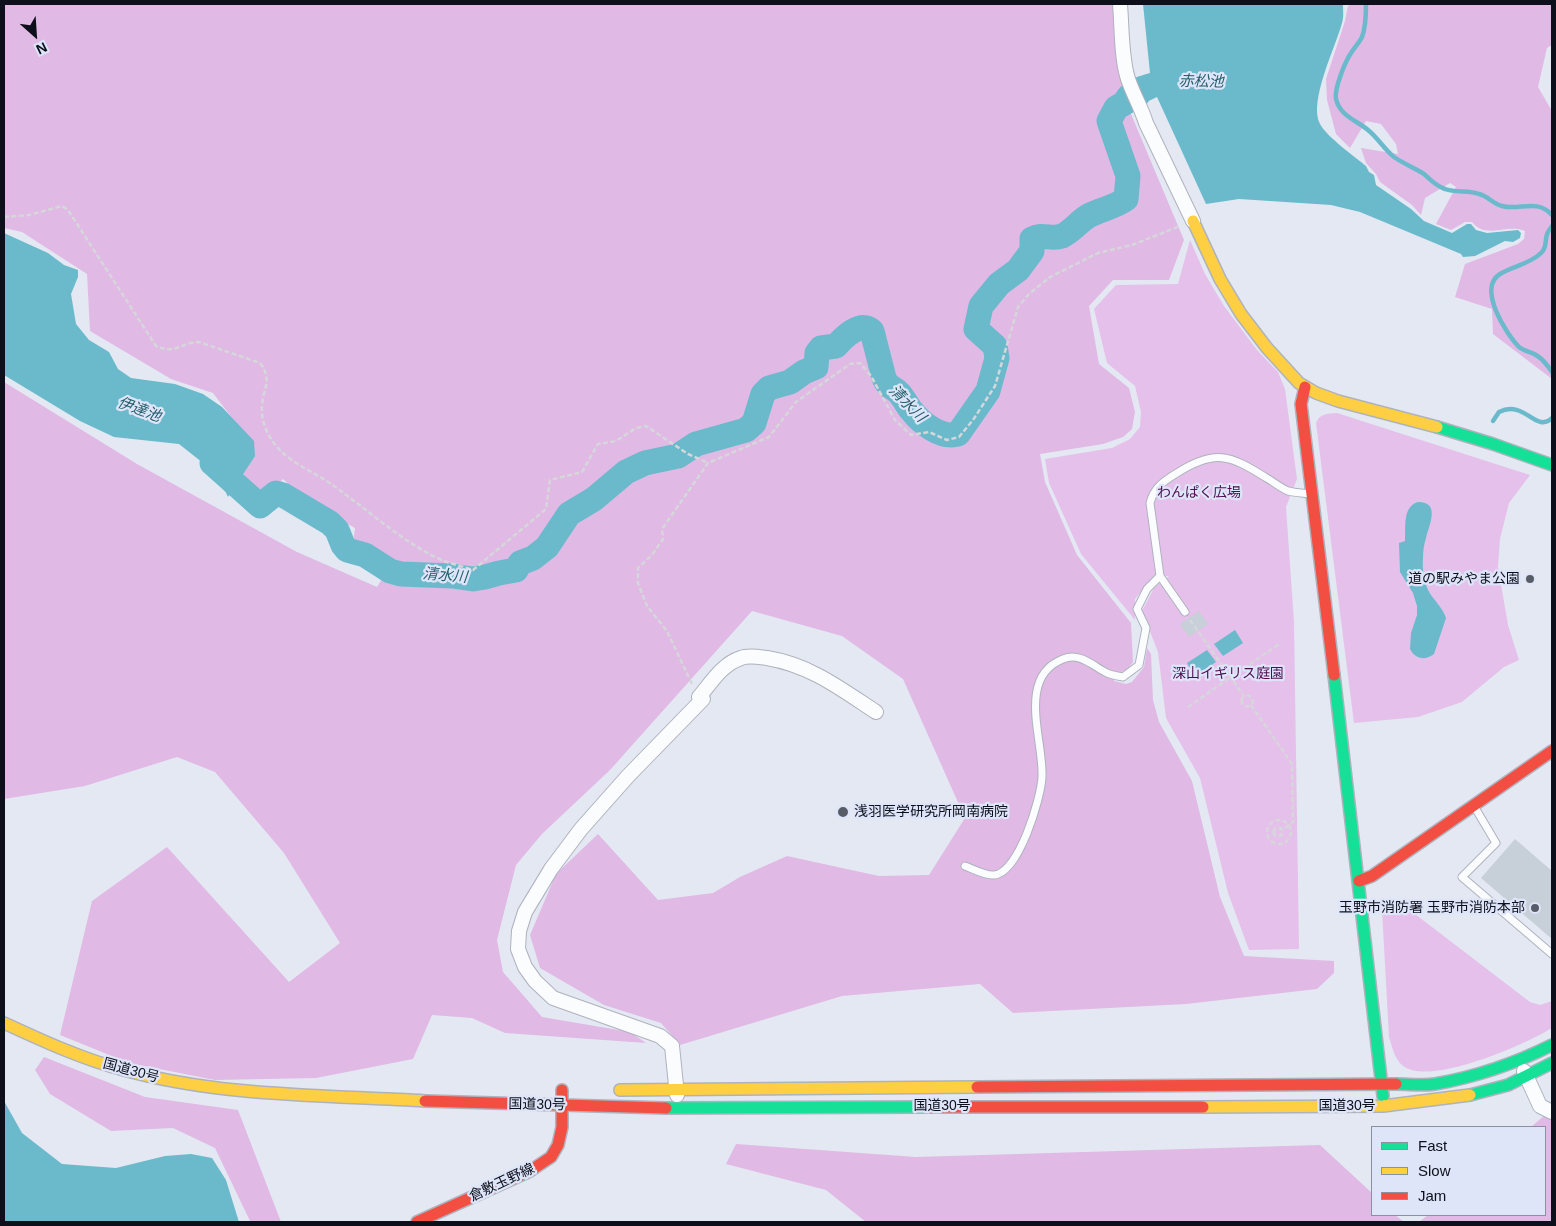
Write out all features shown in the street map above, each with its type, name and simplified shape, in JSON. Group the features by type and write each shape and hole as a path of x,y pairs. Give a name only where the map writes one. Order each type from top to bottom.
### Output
{"main road":[{"path":"1193,221 1217,276 1244,320 1304,388 1331,398 1485,440 1552,465"},
{"path":"1304,388 1301,404 1383,1085 1383,1106"},
{"path":"1359,881 1372,876 1552,751"},
{"name":"国道30号","path":"4,1023 72,1053 124,1070 177,1082 226,1090 464,1103 676,1108 1383,1106 1438,1100 1494,1089 1526,1077 1552,1063"},
{"name":"国道30号","path":"610,1090 1433,1084 1477,1074 1520,1061 1552,1045"},
{"name":"倉敷玉野線","path":"417,1222 530,1171 551,1157 558,1145 562,1127 562,1090"},
{"name":"国道30号","path":"325,1095 503,1092"}],"street":[{"path":"1120,4 1128,79 1141,106 1146,123 1193,221"},
{"path":"676,1108 677,1090 672,1046 660,1036 554,998 535,981 524,967 518,949 519,931 525,912 551,869 576,836 628,776 703,699 699,697 722,669 741,658 759,656 786,661 816,673 876,712"},
{"path":"1520,1061 1540,1106 1552,1112"}],"lane":[{"path":"1185,612 1160,576 1150,503 1153,492 1167,479 1188,466 1208,458 1230,458 1246,465 1287,490 1312,494"},
{"path":"965,866 993,876 1002,873 1012,863 1020,848 1038,800 1042,776 1035,707 1037,687 1047,669 1064,658 1084,659 1106,674 1123,677 1131,673 1139,665 1146,628 1137,609 1147,589 1160,576"},
{"path":"1474,806 1496,843 1462,877 1552,954"}],"path":[{"path":"4,217 29,215 62,206 68,210 156,346 165,350 198,342 260,363 266,370 268,380 262,407 264,423 269,437 277,448 290,460 332,485 404,538 443,560 473,570 546,509 550,480 582,472 598,444 616,441 636,428 646,426 688,454 708,464"},
{"path":"699,697 667,631 648,606 638,583 638,568 658,547 663,538 662,529 708,464 769,437 796,402 850,364 860,363 871,376 895,420 911,435 929,432 947,440 959,437 973,420 995,386 1018,307 1029,294 1050,277 1098,253 1132,245 1193,221"},
{"path":"1185,612 1244,696"},
{"path":"1188,707 1280,644"},
{"path":"1244,696 1242,703 1247,706 1251,705"},
{"path":"1244,696 1252,697 1253,702 1251,705"},
{"path":"1251,705 1292,764 1293,822 1282,830"},
{"path":"1279,820 1289,825 1291,833 1288,841 1280,845 1269,840 1267,828 1272,822 1279,820"}],"green space":[{"name":"わんぱく広場","path":"1190,240 1205,274 1224,306 1257,350 1278,372 1285,389 1297,479 1286,507 1294,622 1299,949 1249,950 1228,893 1200,778 1166,718 1158,652 1142,611 1154,588 1169,576 1153,577 1135,599 1135,620 1081,554 1049,483 1045,459 1112,448 1130,439 1140,427 1141,412 1135,386 1107,363 1094,309 1116,285 1178,284"},
{"path":"1337,413 1530,475 1509,503 1500,539 1498,567 1508,625 1519,660 1504,667 1462,702 1418,717 1354,723 1316,423 1322,416"},
{"path":"1397,906 1411,911 1530,1002 1540,1005 1552,1001 1552,1028 1500,1053 1454,1068 1415,1071 1402,1065 1395,1055 1389,1037 1382,910"}],"shaded area":[{"path":"4,4 1115,4 1123,95 1184,240 1169,280 1113,280 1089,306 1099,364 1129,388 1135,412 1132,429 1123,437 1103,444 1040,454 1045,482 1077,555 1131,623 1133,662 1127,670 1115,674 1114,681 1126,684 1132,682 1144,667 1147,648 1151,654 1153,700 1159,722 1192,781 1220,897 1244,956 1334,961 1334,973 1317,989 1186,1004 1013,1013 980,984 842,996 680,1045 661,1023 604,1005 540,968 530,935 556,874 598,834 658,900 713,893 740,877 787,856 879,876 929,875 965,818 903,679 842,636 752,611 610,770 542,834 516,865 497,940 503,972 542,1017 630,1032 646,1043 505,1033 472,1018 432,1015 413,1059 316,1078 215,1080 129,1063 60,1035 92,901 167,847 289,982 340,943 284,853 215,772 177,757 85,786 4,799 4,382 137,464 297,552 377,587 388,569 374,555 353,545 355,528 308,502 283,479 264,498 236,466 239,427 213,393 171,379 90,331 87,274 22,232 4,228"},
{"path":"1352,4 1552,4 1552,45 1547,48 1538,87 1552,111 1552,379 1493,334 1492,309 1455,297 1465,264 1518,244 1524,239 1525,231 1518,229 1484,230 1472,222 1465,222 1451,230 1436,224 1456,187 1450,183 1425,198 1421,215 1412,205 1380,182 1376,174 1366,163 1361,148 1398,154 1396,144 1381,124 1366,121 1350,148 1336,134 1327,100 1326,79 1348,6"},
{"path":"44,1057 145,1097 238,1110 281,1222 250,1221 215,1148 173,1128 111,1131 50,1094 35,1070"},
{"path":"1552,1109 1552,1222 1419,1222 1427,1216 1546,1216 1546,1126 1532,1126"},
{"path":"736,1144 916,1157 1320,1145 1371,1192 1371,1216 1396,1216 1404,1222 866,1222 826,1190 726,1164"}],"water":[{"name":"赤松池","path":"1143,4 1343,4 1343,21 1320,88 1317,114 1323,129 1366,166 1369,172 1374,175 1376,185 1411,209 1424,221 1452,233 1467,224 1471,224 1476,230 1487,233 1518,230 1521,233 1520,238 1513,242 1505,241 1475,256 1463,257 1461,254 1360,212 1331,205 1239,199 1206,204 1157,97 1117,116 1108,113 1116,92 1124,84 1134,78 1150,73"},
{"name":"伊達池","path":"4,233 48,253 64,265 78,270 78,277 71,294 76,324 89,340 109,352 118,369 131,378 175,384 203,394 222,407 254,441 255,456 228,497 217,474 179,444 114,437 80,421 4,375"},
{"path":"1418,502 1429,506 1432,515 1423,553 1425,582 1446,618 1434,654 1427,658 1417,657 1410,649 1411,633 1417,615 1417,606 1413,593 1400,572 1399,543 1405,541 1405,524 1409,508"},
{"path":"1235,630 1243,643 1223,656 1214,644"},
{"path":"1207,650 1216,662 1195,676 1187,663"},
{"path":"4,1101 22,1133 62,1164 116,1168 165,1156 191,1154 212,1158 226,1180 239,1222 4,1222"}],"building":[{"path":"1199,611 1208,624 1189,637 1180,624"},
{"name":"玉野市消防署 玉野市消防本部","path":"1515,839 1552,871 1552,939 1481,878"}],"waterway":[{"path":"1366,4 1365,25 1362,37 1351,53 1340,76 1336,99 1341,110 1372,133 1394,157 1424,174 1442,188 1475,193 1485,196 1502,206 1540,207 1552,215"},
{"name":"清水川","path":"212,463 260,506 276,493 283,495 330,523 337,530 347,550 365,555 390,571 401,574 452,576 473,579 516,570 520,563 533,558 547,547 569,514 594,499 626,472 645,463 678,456 696,444 746,430 754,423 763,394 769,388 790,382 804,372 816,367 817,353 821,348 836,346 852,331 857,329 867,328 872,331 886,382 900,394 915,415 926,425 938,432 952,435 958,434 988,391 997,358 995,346 976,329 981,306 999,284 1018,270 1032,251 1032,239 1036,237 1062,236 1090,215 1126,199 1128,176 1109,121 1116,108 1138,95"},
{"path":"1552,226 1548,231 1541,253 1532,260 1500,274 1494,281 1491,289 1496,311 1507,332 1519,347 1541,358 1552,372"},
{"path":"1493,421 1499,412 1508,409 1523,412 1541,422 1546,422 1552,418"}],"traffic: fast":[{"path":"1437,427 1552,465"},
{"path":"1334,675 1383,1096"},
{"path":"1396,1084 1430,1085 1450,1081 1510,1063 1552,1045"},
{"path":"1470,1095 1508,1085 1552,1063"},
{"path":"666,1108 926,1107"}],"traffic: slow":[{"path":"1193,221 1220,279 1241,314 1267,348 1299,383 1316,393 1338,401 1437,427"},
{"path":"4,1023 93,1061 161,1079 236,1090 312,1096 425,1101"},
{"path":"620,1090 977,1087"},
{"path":"1203,1107 1383,1106 1470,1095"}],"traffic: jam":[{"path":"1305,387 1301,404 1334,675"},
{"path":"1359,881 1372,876 1552,751"},
{"path":"977,1087 1396,1084"},
{"path":"417,1222 530,1171 551,1157 558,1145 562,1127 562,1090"},
{"path":"425,1101 666,1108"},
{"path":"926,1107 1203,1107"}],"place":[{"name":"道の駅みやま公園","path":"1530,579"},
{"name":"浅羽医学研究所岡南病院","path":"843,812"},
{"name":"玉野市消防署 玉野市消防本部","path":"1535,908"}],"park label":[{"name":"深山イギリス庭園","path":"1228,674"}]}
